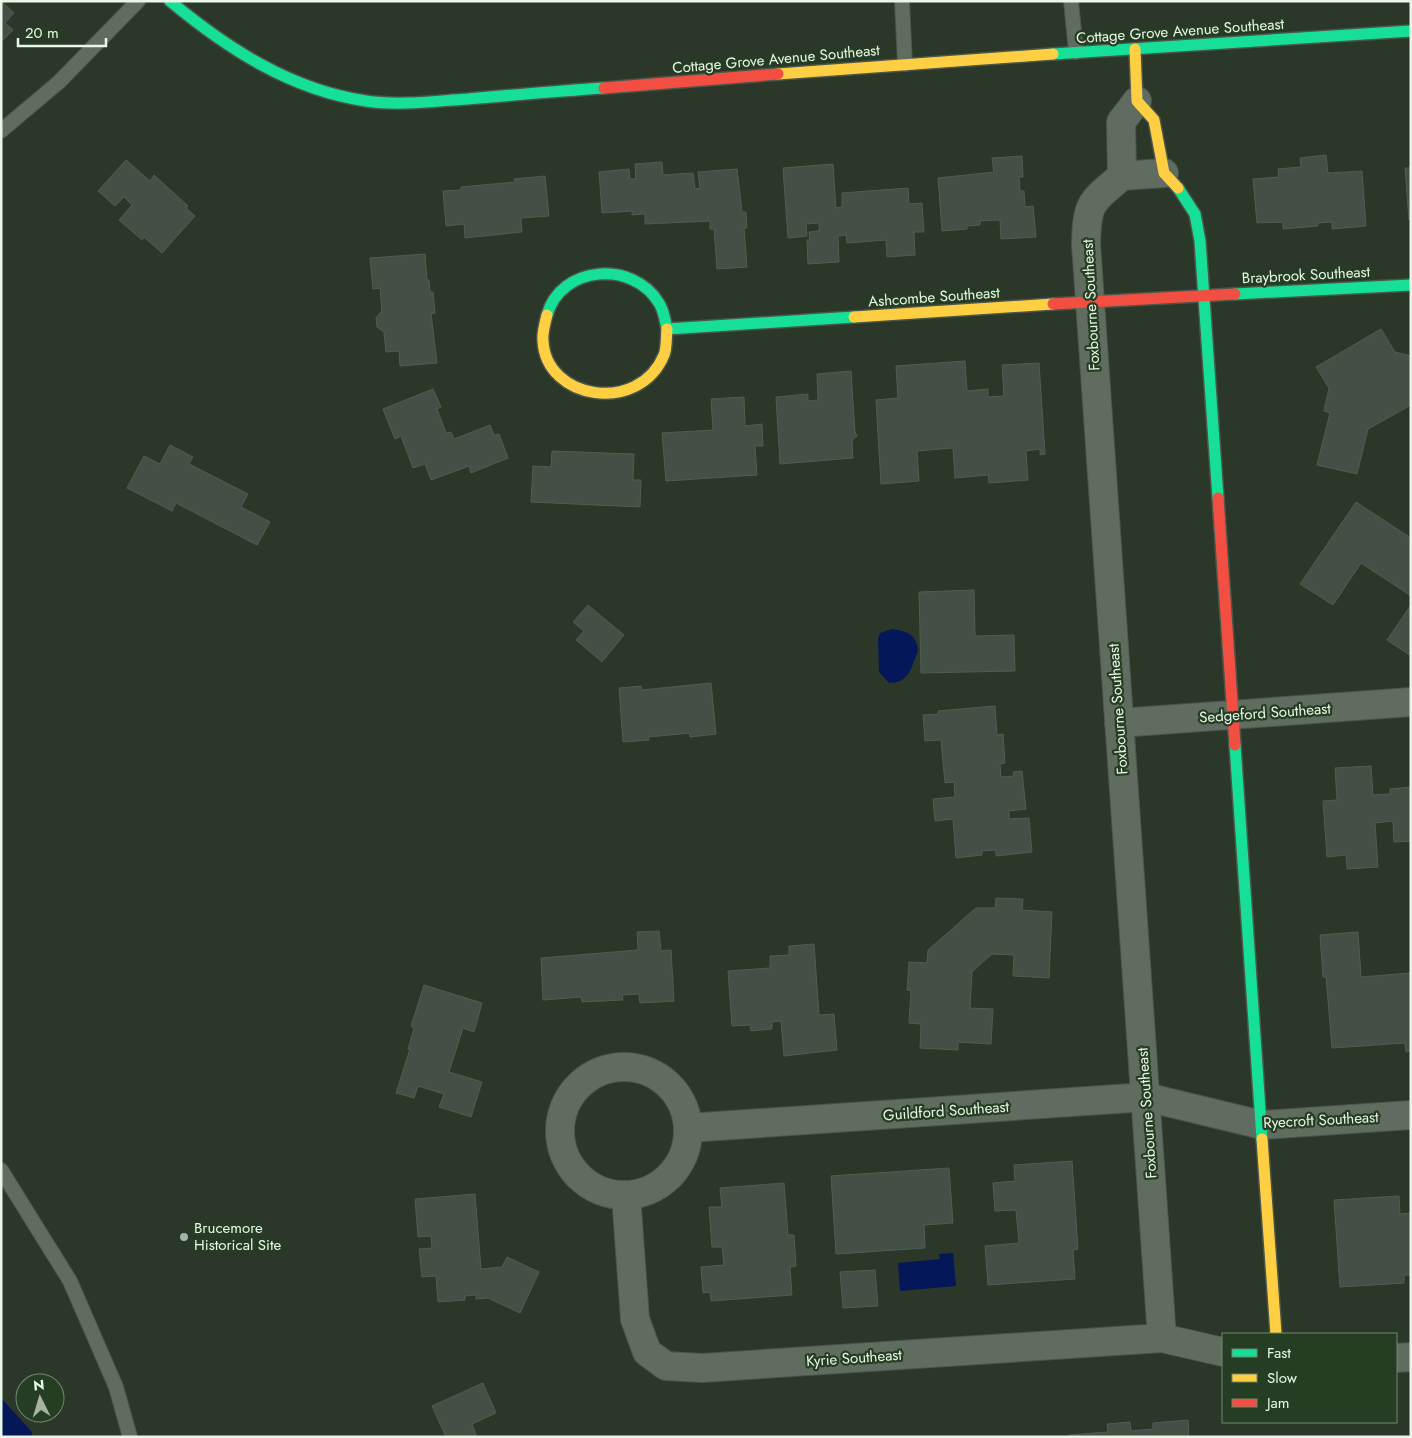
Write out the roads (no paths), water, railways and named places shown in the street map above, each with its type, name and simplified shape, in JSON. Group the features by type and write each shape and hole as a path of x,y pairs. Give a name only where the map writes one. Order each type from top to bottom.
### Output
{"street":[{"name":"Cottage Grove Avenue Southeast","path":"170,1 246,58 296,82 324,92 366,101 412,103 905,64 1411,31"},
{"path":"1135,49 1137,101 1121,122 1122,176 1164,173"},
{"path":"1137,101 1154,120 1164,173 1183,194 1195,214 1200,241 1276,1333"},
{"name":"Foxbourne Southeast","path":"1122,176 1095,199 1087,217 1090,302 1162,1338"},
{"path":"614,272 642,283 659,302 667,329 664,355 649,378 628,392 600,396 571,386 553,369 543,344 546,311 559,290 583,275 614,272"},
{"name":"Braybrook Southeast","path":"1204,295 1411,285"},
{"name":"Ashcombe Southeast","path":"667,329 1204,295"},
{"name":"Sedgeford Southeast","path":"1119,723 1411,702"},
{"path":"613,1067 640,1068 664,1080 682,1102 688,1128 684,1153 671,1174 650,1189 626,1195 599,1190 576,1174 563,1151 560,1124 569,1098 587,1078 613,1067"},
{"name":"Guildford Southeast","path":"688,1128 1146,1097 1203,1111"},
{"name":"Ryecroft Southeast","path":"1203,1111 1262,1125 1411,1115"},
{"name":"Kyrie Southeast","path":"626,1195 635,1319 646,1352 666,1366 702,1368 1162,1338 1222,1352"},
{"path":"1397,1358 1411,1358"}],"lane":[{"path":"1,131 59,82 138,1"},
{"path":"902,1 905,64"},
{"path":"1071,1 1076,52"},
{"path":"1,1170 70,1281 116,1386 130,1437"}],"place":[{"name":"Brucemore Historical Site","path":"184,1237"}]}
